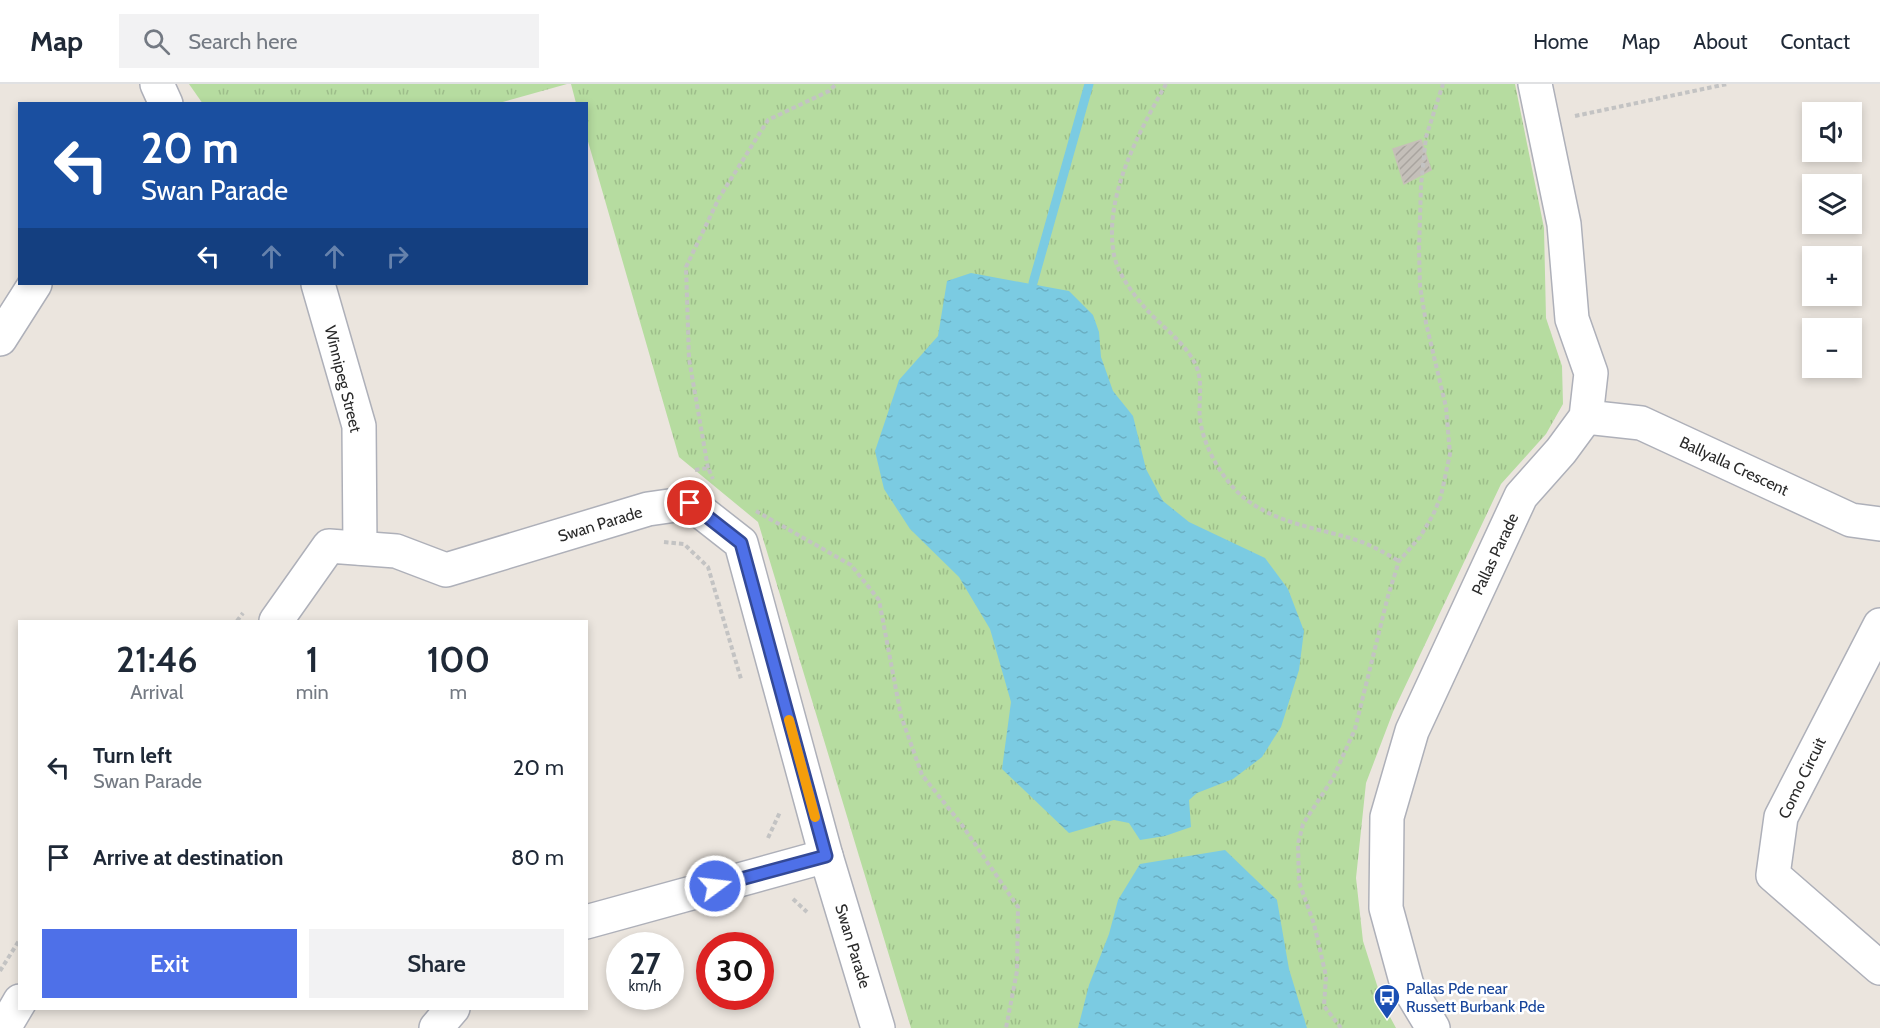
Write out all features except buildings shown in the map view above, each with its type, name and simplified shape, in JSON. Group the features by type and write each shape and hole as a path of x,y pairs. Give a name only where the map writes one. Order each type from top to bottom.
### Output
{"street":[{"path":"158,84 165,102"},
{"name":"Pallas Parade","path":"1433,1028 1407,985 1386,908 1387,817 1412,731 1521,496 1562,451 1586,417 1591,374 1572,319 1564,224 1534,84"},
{"path":"0,339 34,285"},
{"name":"Winnipeg Street","path":"318,285 359,426 360,548"},
{"name":"Ballyalla Crescent","path":"1586,417 1641,423 1851,520 1880,524"},
{"name":"Swan Parade","path":"277,620 329,546 396,551 446,570 648,509 690,503 741,543 826,856 878,1028"},
{"name":"Como Circuit","path":"1880,625 1781,817 1773,875 1880,968"},
{"path":"588,921 826,856"},
{"path":"4,1028 18,1004"},
{"path":"436,1028 451,1010"}],"path":[{"path":"708,468 689,359 686,267 719,198 768,120 829,91 836,84"},
{"path":"1166,84 1128,160 1114,204 1114,255 1125,280 1145,307 1191,357 1199,377 1201,425 1207,446 1220,470 1233,487 1246,500 1266,512 1299,526 1370,545 1400,561"},
{"path":"1341,1028 1324,1006 1326,976 1314,924 1299,882 1298,844 1303,824 1333,778 1355,729 1388,596 1400,561 1420,537 1433,515 1441,496 1450,454 1446,407 1426,323 1420,285 1419,250 1421,185 1426,137 1443,84"},
{"path":"1542,123 1727,84"},
{"path":"648,509 652,541 684,544 708,567 741,680"},
{"path":"781,810 767,839 788,894 809,914"},
{"path":"0,971 18,942"}],"green space":[{"path":"189,84 567,84 503,102 202,102"},
{"path":"571,84 1515,84 1544,228 1546,318 1562,366 1563,404 1546,434 1501,484 1393,712 1366,783 1356,878 1363,941 1383,1004 1396,1028 911,1028 758,522 679,457 588,141 588,102 576,102"}],"water":[{"path":"971,273 1069,291 1093,315 1099,332 1101,357 1113,391 1133,416 1146,469 1163,501 1189,522 1265,558 1288,589 1304,631 1299,670 1281,727 1262,757 1233,779 1197,793 1189,800 1191,827 1165,836 1140,840 1129,823 1114,820 1069,833 1002,769 1011,702 990,629 959,577 910,529 884,489 875,451 899,380 938,336 947,281"},
{"path":"1225,850 1277,900 1289,969 1307,1028 1078,1028 1089,985 1109,934 1118,900 1140,864"}],"waterway":[{"path":"1033,283 1089,84"}],"slow traffic":[{"path":"789,720 815,817"}],"place":[{"name":"Pallas Pde near Russett Burbank Pde","path":"1387,1020"}],"route":[{"path":"690,503 741,543 826,856 715,886"}]}
